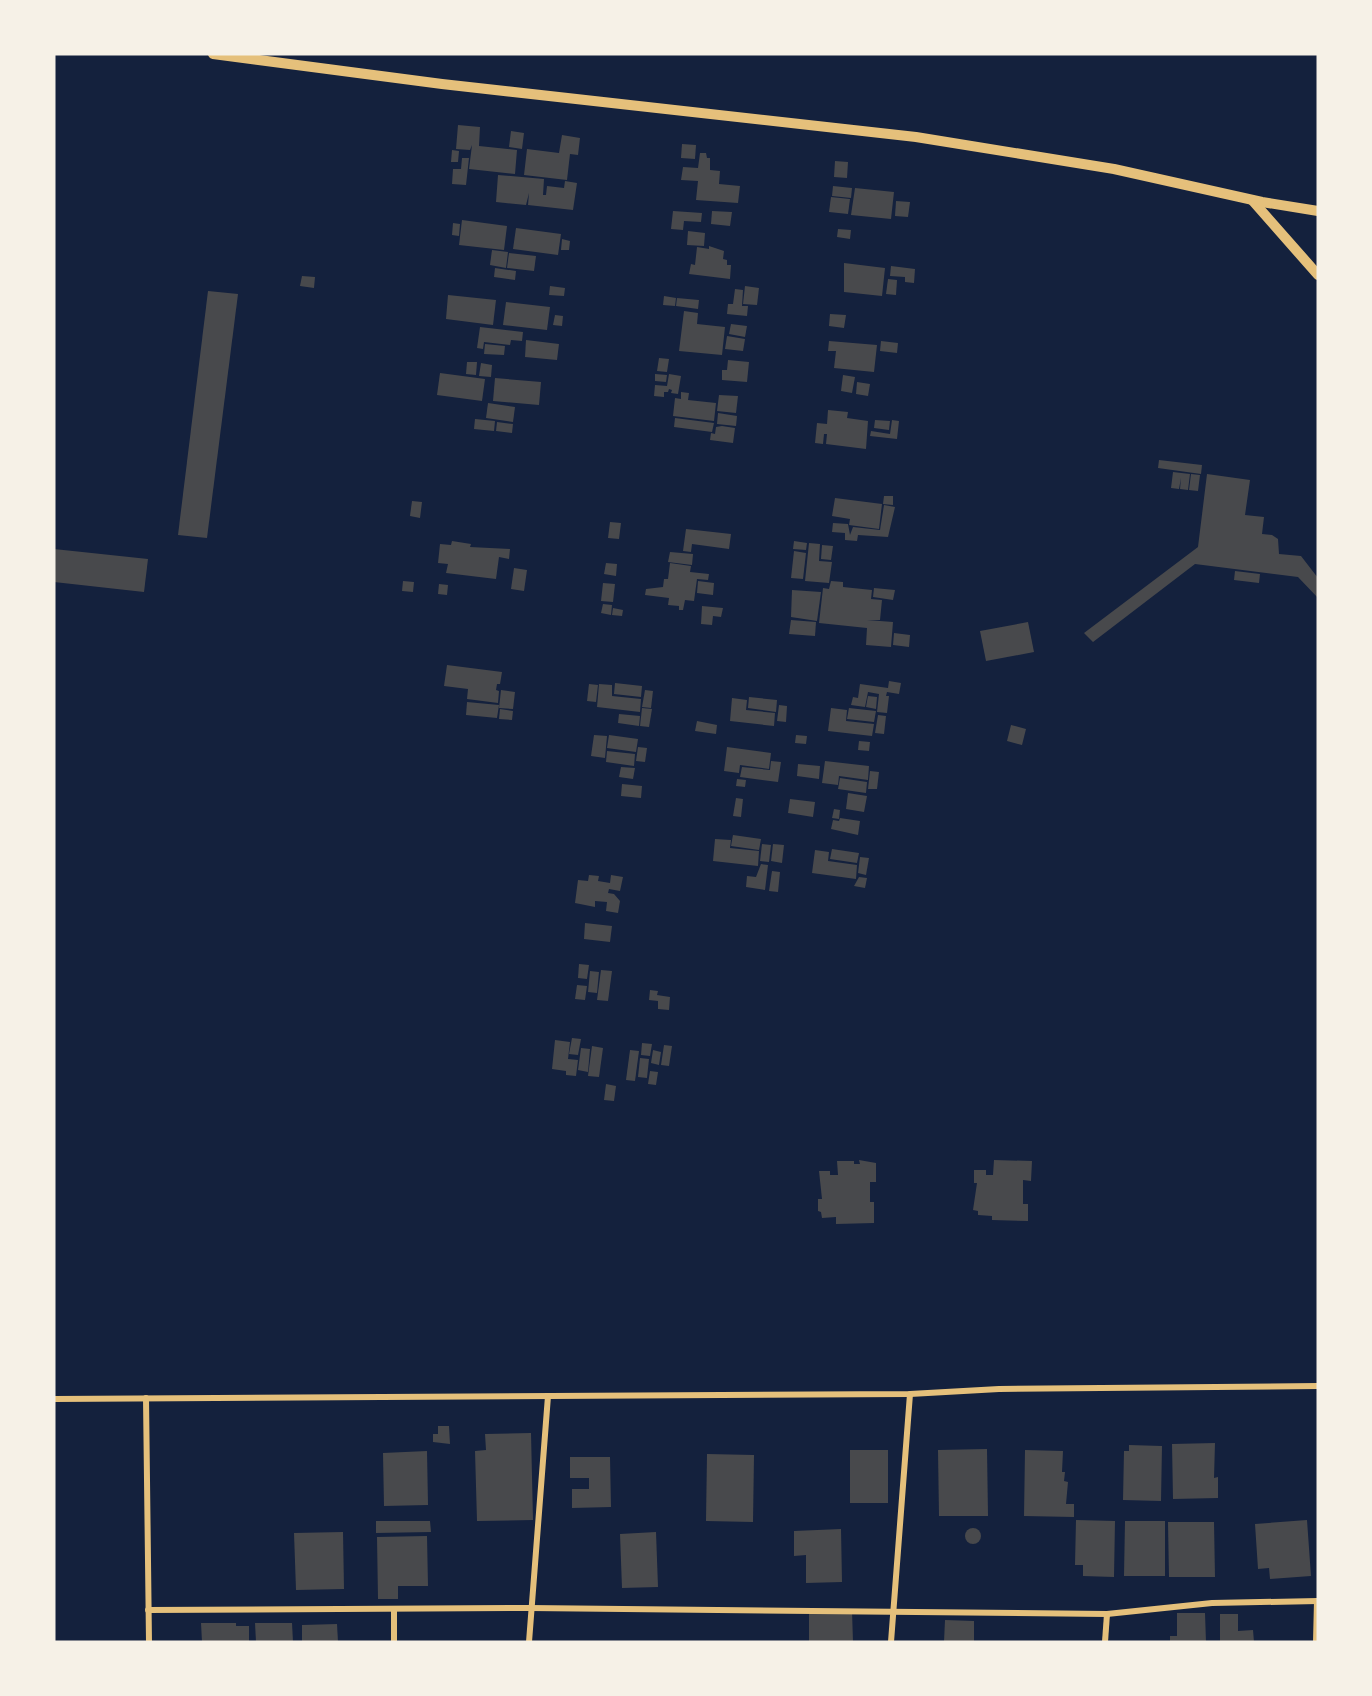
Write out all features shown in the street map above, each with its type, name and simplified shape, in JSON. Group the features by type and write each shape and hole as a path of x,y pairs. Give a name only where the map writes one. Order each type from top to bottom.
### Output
{"street":[{"path":"213,54 442,84 916,137 1114,169 1252,200 1318,211"},
{"path":"1252,200 1318,275"},
{"path":"54,1399 910,1394 999,1389 1318,1386"},
{"path":"891,1642 910,1394"},
{"path":"529,1642 548,1396"},
{"path":"146,1398 149,1642"},
{"path":"148,1610 530,1608 1107,1614 1212,1603 1318,1601 1316,1642"},
{"path":"394,1609 394,1642"},
{"path":"1105,1642 1107,1614"}],"building":[{"path":"458,125 480,127 479,146 517,150 515,174 469,169 472,145 470,150 456,149"},
{"path":"511,131 524,133 522,149 509,147"},
{"path":"562,135 580,138 578,155 570,154 567,180 524,175 527,149 559,153"},
{"path":"682,144 696,145 695,159 681,158"},
{"path":"452,150 459,151 458,162 451,162"},
{"path":"700,153 706,153 707,158 710,158 710,170 720,171 719,184 740,186 738,203 696,200 698,181 681,180 683,167 698,168"},
{"path":"462,158 469,158 466,185 452,184 453,169 461,169"},
{"path":"835,161 848,162 847,178 834,177"},
{"path":"498,175 544,179 543,195 546,195 547,186 564,188 565,181 577,183 573,210 528,205 529,193 526,205 496,202"},
{"path":"833,186 852,188 851,198 832,196"},
{"path":"855,188 894,192 891,219 851,215"},
{"path":"831,197 850,199 848,214 829,212"},
{"path":"896,201 910,202 908,217 895,216"},
{"path":"673,211 702,213 701,222 684,221 683,230 671,229"},
{"path":"712,211 732,212 730,226 711,224"},
{"path":"462,220 507,226 504,250 459,245"},
{"path":"453,223 460,224 459,236 452,235"},
{"path":"516,228 561,234 558,255 513,249"},
{"path":"838,229 851,230 850,239 837,237"},
{"path":"688,231 705,233 704,246 687,245"},
{"path":"562,239 570,241 569,250 561,250"},
{"path":"709,246 724,251 723,259 727,260 727,265 731,265 730,279 689,274 691,264 695,265 697,247 709,249"},
{"path":"492,250 508,252 506,268 490,265"},
{"path":"509,253 536,256 534,271 507,268"},
{"path":"844,263 885,268 882,296 844,292"},
{"path":"891,266 915,269 914,283 905,282 905,277 890,276"},
{"path":"495,268 516,271 515,280 494,277"},
{"path":"302,276 315,277 314,288 300,286"},
{"path":"888,279 897,280 896,295 886,294"},
{"path":"550,286 565,288 564,296 549,295"},
{"path":"745,286 759,288 757,305 743,304"},
{"path":"735,289 743,290 742,306 748,306 747,316 727,314 728,304 733,304"},
{"path":"208,291 238,294 207,538 178,535"},
{"path":"448,295 496,300 493,325 446,319"},
{"path":"664,296 676,298 675,306 663,305"},
{"path":"677,298 699,300 698,309 676,306"},
{"path":"506,302 550,307 547,330 503,325"},
{"path":"684,311 698,313 697,324 725,327 722,355 679,351"},
{"path":"830,314 846,315 844,328 829,326"},
{"path":"555,315 563,316 562,326 553,325"},
{"path":"731,324 747,326 745,337 729,334"},
{"path":"480,327 523,332 522,341 511,340 510,345 484,342 483,349 477,348"},
{"path":"727,336 745,339 743,351 725,349"},
{"path":"526,340 559,344 557,360 525,357"},
{"path":"829,341 877,345 874,372 834,368 836,351 828,351"},
{"path":"881,341 898,343 897,353 880,351"},
{"path":"485,344 505,346 504,355 484,354"},
{"path":"659,358 669,359 667,372 657,371"},
{"path":"728,360 749,362 747,382 722,380 722,370 727,370"},
{"path":"467,362 477,362 476,375 466,374"},
{"path":"481,363 492,365 491,377 479,376"},
{"path":"440,373 485,379 482,401 437,395"},
{"path":"655,374 667,375 666,382 655,381"},
{"path":"669,374 681,376 678,394 671,393 672,390 669,389 668,392 664,392 664,397 654,396 655,385 667,386"},
{"path":"843,375 855,377 852,393 841,391"},
{"path":"495,378 541,382 539,405 493,401"},
{"path":"857,382 870,384 868,396 856,394"},
{"path":"681,392 689,393 688,400 716,403 714,421 673,416 675,398 681,399"},
{"path":"719,395 738,396 736,413 717,411"},
{"path":"488,403 515,407 513,422 486,418"},
{"path":"828,410 848,412 847,418 868,421 866,449 826,444 827,434 824,434 823,444 815,443 817,423 827,424"},
{"path":"718,413 737,416 736,426 717,424"},
{"path":"675,418 714,423 712,432 674,427"},
{"path":"475,419 495,421 494,431 474,429"},
{"path":"875,420 890,421 889,430 874,428"},
{"path":"892,420 899,421 897,439 870,436 871,431 890,434"},
{"path":"497,422 513,424 512,433 496,431"},
{"path":"716,427 735,428 733,443 710,440 711,433 715,434"},
{"path":"1159,460 1202,465 1201,474 1158,468"},
{"path":"1173,472 1190,474 1188,490 1180,489 1181,478 1179,489 1171,488"},
{"path":"1191,474 1200,475 1198,491 1189,490"},
{"path":"1207,474 1250,480 1245,515 1264,517 1262,534 1272,535 1278,539 1279,554 1301,556 1318,578 1318,598 1298,577 1195,564 1093,642 1084,633 1198,547"},
{"path":"884,496 893,496 893,505 883,504"},
{"path":"835,498 882,504 879,529 849,525 850,519 832,516"},
{"path":"412,501 422,502 420,518 410,516"},
{"path":"884,505 895,507 888,537 858,535 857,541 845,540 845,533 832,532 833,523 848,524 850,535 853,527 880,530"},
{"path":"610,522 621,523 619,539 608,538"},
{"path":"686,529 731,534 729,549 692,544 691,552 683,551"},
{"path":"452,541 471,544 470,547 510,549 509,559 499,557 496,579 446,573 448,564 438,563 440,544 451,545"},
{"path":"794,541 807,543 806,550 793,549"},
{"path":"809,543 820,544 819,561 832,562 829,583 805,581"},
{"path":"822,545 833,546 831,560 821,559"},
{"path":"54,549 148,559 144,592 54,582"},
{"path":"794,551 806,553 803,579 791,578"},
{"path":"670,552 693,554 692,565 668,562"},
{"path":"606,563 617,564 616,576 604,574"},
{"path":"670,563 691,566 690,572 709,574 708,580 697,579 694,601 685,600 683,610 679,610 679,606 668,605 669,598 645,595 646,589 663,587 664,579 668,579"},
{"path":"514,568 527,570 524,591 511,589"},
{"path":"1235,571 1260,574 1259,583 1234,580"},
{"path":"403,581 414,582 413,592 402,591"},
{"path":"698,581 714,583 713,595 697,593"},
{"path":"831,581 843,582 843,587 872,590 871,599 882,600 880,620 867,620 893,622 891,647 866,645 867,628 819,623 823,588 829,589"},
{"path":"603,583 615,584 613,602 601,601"},
{"path":"439,584 448,585 447,595 438,594"},
{"path":"874,588 895,590 893,600 873,597"},
{"path":"792,590 821,592 817,621 791,617"},
{"path":"603,604 612,605 611,615 601,613"},
{"path":"702,606 723,608 721,617 713,616 712,625 701,624"},
{"path":"613,608 623,610 622,616 612,615"},
{"path":"791,620 816,622 815,636 789,634"},
{"path":"1028,622 1034,652 986,661 980,631"},
{"path":"894,633 910,635 909,647 893,645"},
{"path":"447,665 502,672 500,684 497,684 496,690 499,691 498,703 467,699 468,689 444,686"},
{"path":"889,681 901,683 899,694 887,692 886,696 889,696 887,713 877,712 879,694 868,692 865,707 851,705 853,697 858,698 860,684 888,688"},
{"path":"615,683 642,686 641,697 614,694"},
{"path":"589,684 598,685 596,702 587,701"},
{"path":"599,684 612,685 612,696 641,699 640,712 597,707"},
{"path":"501,690 515,692 513,709 499,708"},
{"path":"645,690 653,691 651,708 642,707"},
{"path":"868,696 877,697 876,709 866,707"},
{"path":"749,697 777,700 776,712 748,708"},
{"path":"732,698 747,700 746,710 775,713 774,726 730,721"},
{"path":"467,702 499,705 497,718 466,715"},
{"path":"779,705 787,706 786,722 777,721"},
{"path":"642,708 652,709 649,727 640,726"},
{"path":"831,708 847,710 846,721 874,724 872,736 828,731"},
{"path":"849,708 876,711 874,722 847,719"},
{"path":"500,709 513,711 512,720 499,719"},
{"path":"619,714 640,716 639,726 618,723"},
{"path":"878,715 886,716 884,734 875,733"},
{"path":"697,721 717,725 716,734 695,731"},
{"path":"1011,725 1026,729 1022,745 1007,741"},
{"path":"594,735 607,736 605,758 591,756"},
{"path":"609,735 638,739 636,752 607,748"},
{"path":"796,735 807,736 806,744 795,743"},
{"path":"859,741 870,742 869,751 858,750"},
{"path":"638,747 647,748 645,762 636,761"},
{"path":"727,747 771,753 769,769 740,765 739,773 724,771"},
{"path":"607,751 635,754 634,766 606,762"},
{"path":"771,761 781,762 778,782 740,777 742,767 770,770"},
{"path":"825,761 869,766 868,780 839,776 838,785 822,783"},
{"path":"798,764 820,766 819,779 797,776"},
{"path":"621,767 635,768 633,779 619,777"},
{"path":"870,771 879,772 877,789 868,789"},
{"path":"840,778 867,782 866,793 838,789"},
{"path":"737,779 746,780 745,787 736,786"},
{"path":"622,784 642,786 641,798 621,796"},
{"path":"848,793 867,796 864,812 846,809"},
{"path":"736,798 743,799 741,817 733,816"},
{"path":"790,799 815,802 813,817 788,813"},
{"path":"834,809 840,810 839,819 832,818"},
{"path":"840,818 860,821 858,835 831,829 833,820 839,821"},
{"path":"733,835 761,839 759,850 731,846"},
{"path":"715,839 731,840 730,848 759,851 758,866 713,861"},
{"path":"762,844 771,845 769,862 760,861"},
{"path":"773,844 784,845 782,863 771,861"},
{"path":"832,849 859,853 857,863 830,859"},
{"path":"815,850 829,852 828,861 857,865 856,879 812,873"},
{"path":"860,857 869,858 866,875 858,873"},
{"path":"761,864 768,865 765,890 746,887 747,876 756,877"},
{"path":"772,871 780,872 778,892 769,891"},
{"path":"589,875 599,876 598,881 610,883 611,875 623,877 620,891 609,889 608,893 614,894 620,901 618,913 606,911 607,902 595,901 595,907 575,903 578,880 588,881"},
{"path":"859,877 867,878 865,888 854,886"},
{"path":"585,923 612,926 610,942 584,939"},
{"path":"579,964 589,965 587,979 578,978"},
{"path":"601,970 612,971 608,1001 597,1000"},
{"path":"590,971 599,972 597,993 588,992"},
{"path":"577,985 587,986 585,1000 575,999"},
{"path":"650,990 658,991 657,995 670,997 669,1010 658,1009 658,1001 649,1000"},
{"path":"572,1038 581,1039 578,1055 569,1054"},
{"path":"555,1040 570,1042 568,1059 578,1060 576,1076 566,1075 566,1071 552,1069"},
{"path":"642,1043 652,1044 650,1056 641,1055"},
{"path":"664,1045 672,1046 669,1066 661,1065"},
{"path":"592,1046 603,1048 599,1077 588,1076"},
{"path":"581,1048 590,1049 588,1072 578,1070"},
{"path":"630,1050 639,1051 635,1081 626,1080"},
{"path":"653,1050 661,1052 659,1065 651,1063"},
{"path":"640,1058 649,1059 647,1078 638,1077"},
{"path":"650,1071 658,1072 656,1085 648,1084"},
{"path":"606,1084 616,1086 614,1101 604,1100"},
{"path":"859,1160 876,1163 876,1182 870,1182 870,1202 874,1202 874,1223 836,1224 836,1217 822,1218 821,1212 818,1211 818,1199 822,1199 819,1171 830,1171 830,1175 838,1175 837,1161 854,1161 854,1164 860,1164"},
{"path":"994,1160 1032,1161 1031,1181 1023,1180 1023,1204 1028,1204 1028,1221 992,1220 992,1216 978,1215 978,1211 973,1210 977,1183 974,1183 974,1170 986,1170 986,1175 993,1175"},
{"path":"438,1426 449,1426 450,1444 433,1442 433,1434 438,1434"},
{"path":"531,1433 533,1520 477,1521 475,1451 486,1450 485,1434"},
{"path":"1215,1443 1214,1478 1218,1477 1218,1498 1173,1499 1172,1444"},
{"path":"1129,1445 1162,1446 1161,1501 1123,1500 1124,1451 1129,1451"},
{"path":"987,1449 988,1516 939,1516 938,1450"},
{"path":"850,1450 888,1450 888,1503 850,1503"},
{"path":"1025,1450 1063,1451 1062,1472 1065,1472 1064,1481 1068,1482 1066,1504 1074,1504 1074,1517 1024,1516"},
{"path":"427,1451 428,1505 384,1506 383,1453"},
{"path":"707,1454 754,1455 753,1522 706,1521"},
{"path":"570,1457 610,1457 611,1507 572,1508 572,1489 589,1489 589,1478 570,1478"},
{"path":"1076,1520 1115,1521 1114,1577 1083,1576 1083,1565 1075,1565"},
{"path":"1307,1520 1311,1576 1270,1579 1269,1568 1258,1569 1255,1524"},
{"path":"376,1521 430,1521 431,1532 376,1533"},
{"path":"1125,1521 1165,1521 1165,1576 1124,1576"},
{"path":"1168,1522 1214,1522 1215,1577 1169,1577"},
{"path":"970,1528 976,1528 981,1536 979,1542 970,1544 965,1539 965,1533"},
{"path":"841,1529 842,1582 806,1583 806,1555 794,1556 794,1531"},
{"path":"343,1532 344,1589 296,1590 294,1533"},
{"path":"656,1532 658,1587 622,1588 620,1534"},
{"path":"427,1536 428,1586 398,1586 398,1599 378,1599 377,1537"},
{"path":"852,1611 853,1642 809,1642 809,1612"},
{"path":"1177,1613 1205,1613 1206,1642 1170,1642 1170,1636 1177,1636"},
{"path":"1220,1614 1238,1614 1238,1631 1253,1630 1254,1642 1220,1642"},
{"path":"945,1620 974,1621 974,1642 944,1642"},
{"path":"201,1623 236,1623 236,1626 249,1626 249,1642 202,1642"},
{"path":"255,1623 292,1623 293,1642 256,1642"},
{"path":"337,1624 338,1642 302,1642 302,1625"}]}
